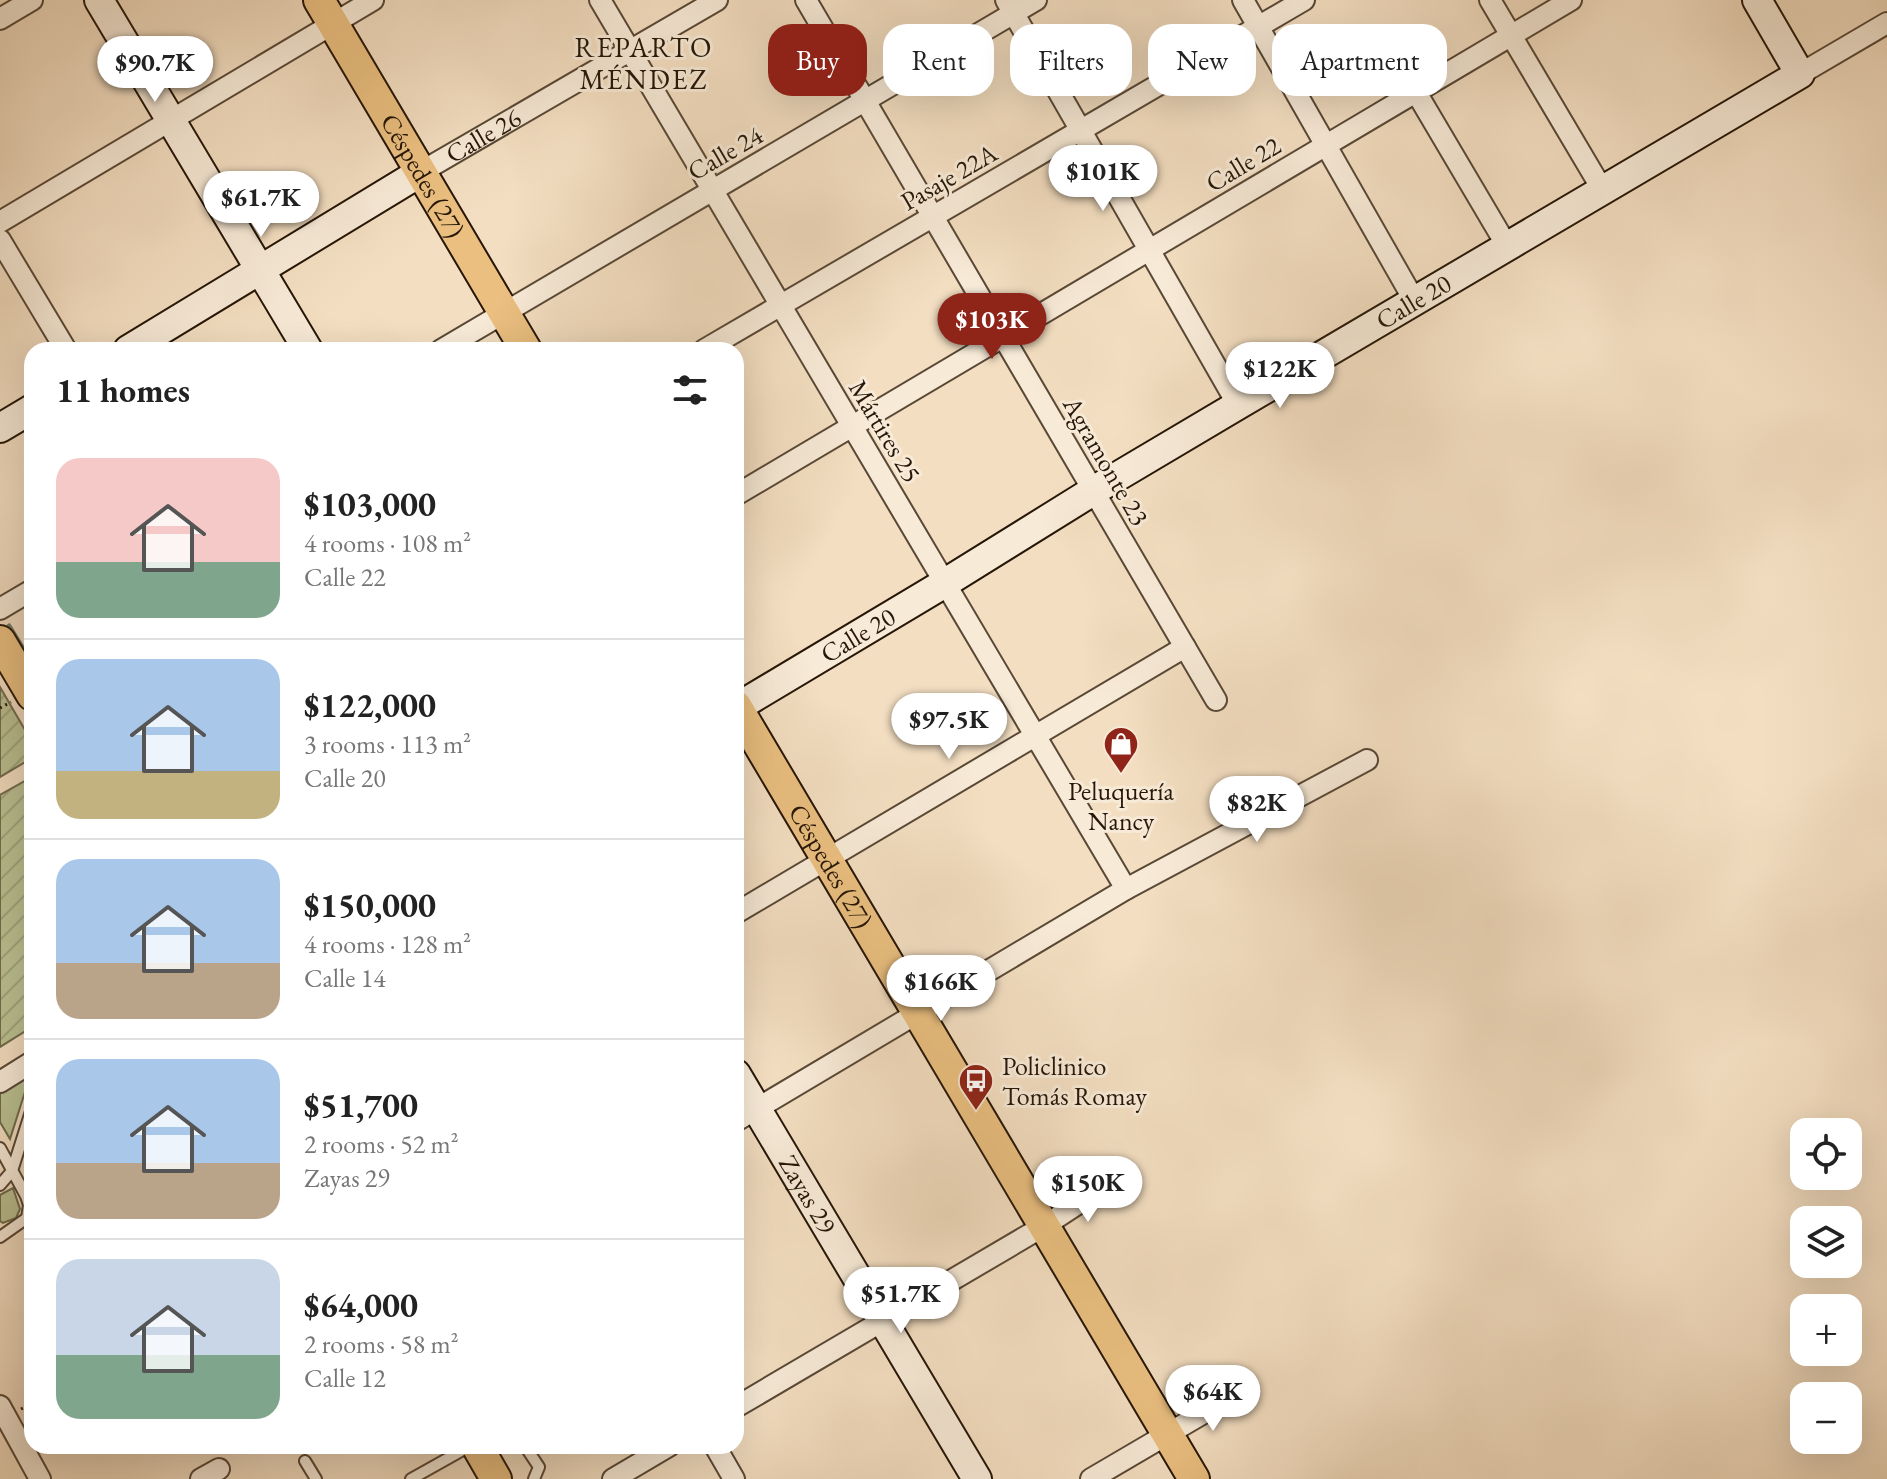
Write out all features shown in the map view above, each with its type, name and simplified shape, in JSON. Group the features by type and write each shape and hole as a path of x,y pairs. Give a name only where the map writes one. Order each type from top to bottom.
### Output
{"main road":[{"name":"Céspedes (27)","path":"326,12 521,342"},
{"path":"0,641 24,682"},
{"name":"Céspedes (27)","path":"744,720 1194,1479"},
{"path":"482,1454 496,1479"}],"street":[{"path":"0,19 32,0"},
{"path":"99,0 303,342"},
{"path":"0,222 172,120 326,12 373,0"},
{"name":"Mártires 25","path":"600,0 1126,889"},
{"name":"Calle 26","path":"141,342 421,172 717,0"},
{"name":"Agramonte 23","path":"806,0 1216,700"},
{"name":"Calle 24","path":"455,342 865,101 1010,7 1036,0"},
{"path":"1243,0 1414,300"},
{"name":"Pasaje 22A","path":"718,342 1304,0"},
{"path":"1490,0 1602,189"},
{"name":"Calle 22","path":"1447,74 1571,0"},
{"path":"1757,0 1800,74"},
{"path":"1010,7 1238,405"},
{"name":"Calle 20","path":"744,702 1414,300 1887,23"},
{"name":"Calle 22","path":"744,490 1409,96"},
{"path":"1418,96 1507,246"},
{"path":"0,240 61,342"},
{"path":"0,428 24,414"},
{"path":"0,609 24,595"},
{"path":"744,908 1185,647"},
{"path":"746,1115 1126,889 1367,760"},
{"path":"0,1082 24,1067"},
{"name":"Zayas 29","path":"746,1115 882,1321 977,1479"},
{"path":"744,1402 1044,1226 1108,1184"},
{"path":"1091,1479 1236,1394"},
{"path":"2,1413 24,1451"},
{"path":"26,1454 40,1479"},
{"path":"613,1479 655,1454"},
{"path":"720,1454 734,1479"}],"lane":[{"path":"0,1185 12,1171 24,1133"},
{"path":"0,1148 24,1192"},
{"path":"0,1237 24,1220"},
{"path":"411,1479 456,1454"},
{"path":"530,1454 539,1467 534,1479"},
{"path":"305,1461 316,1479"}],"green space":[{"path":"0,687 24,728 24,763 0,777"},
{"path":"24,782 24,1032 0,1047 0,795"},
{"path":"24,1077 24,1095 10,1139 0,1122 0,1094 4,1088"},
{"path":"13,1188 20,1209 16,1218 3,1223 0,1221 0,1195"}],"waterway":[{"path":"9,626 24,650"}],"place":[{"name":"Peluquería Nancy","path":"1121,775"},
{"name":"Policlinico Tomás Romay","path":"976,1112"}],"district":[{"name":"REPARTO MÉNDEZ","path":"644,63"}]}
